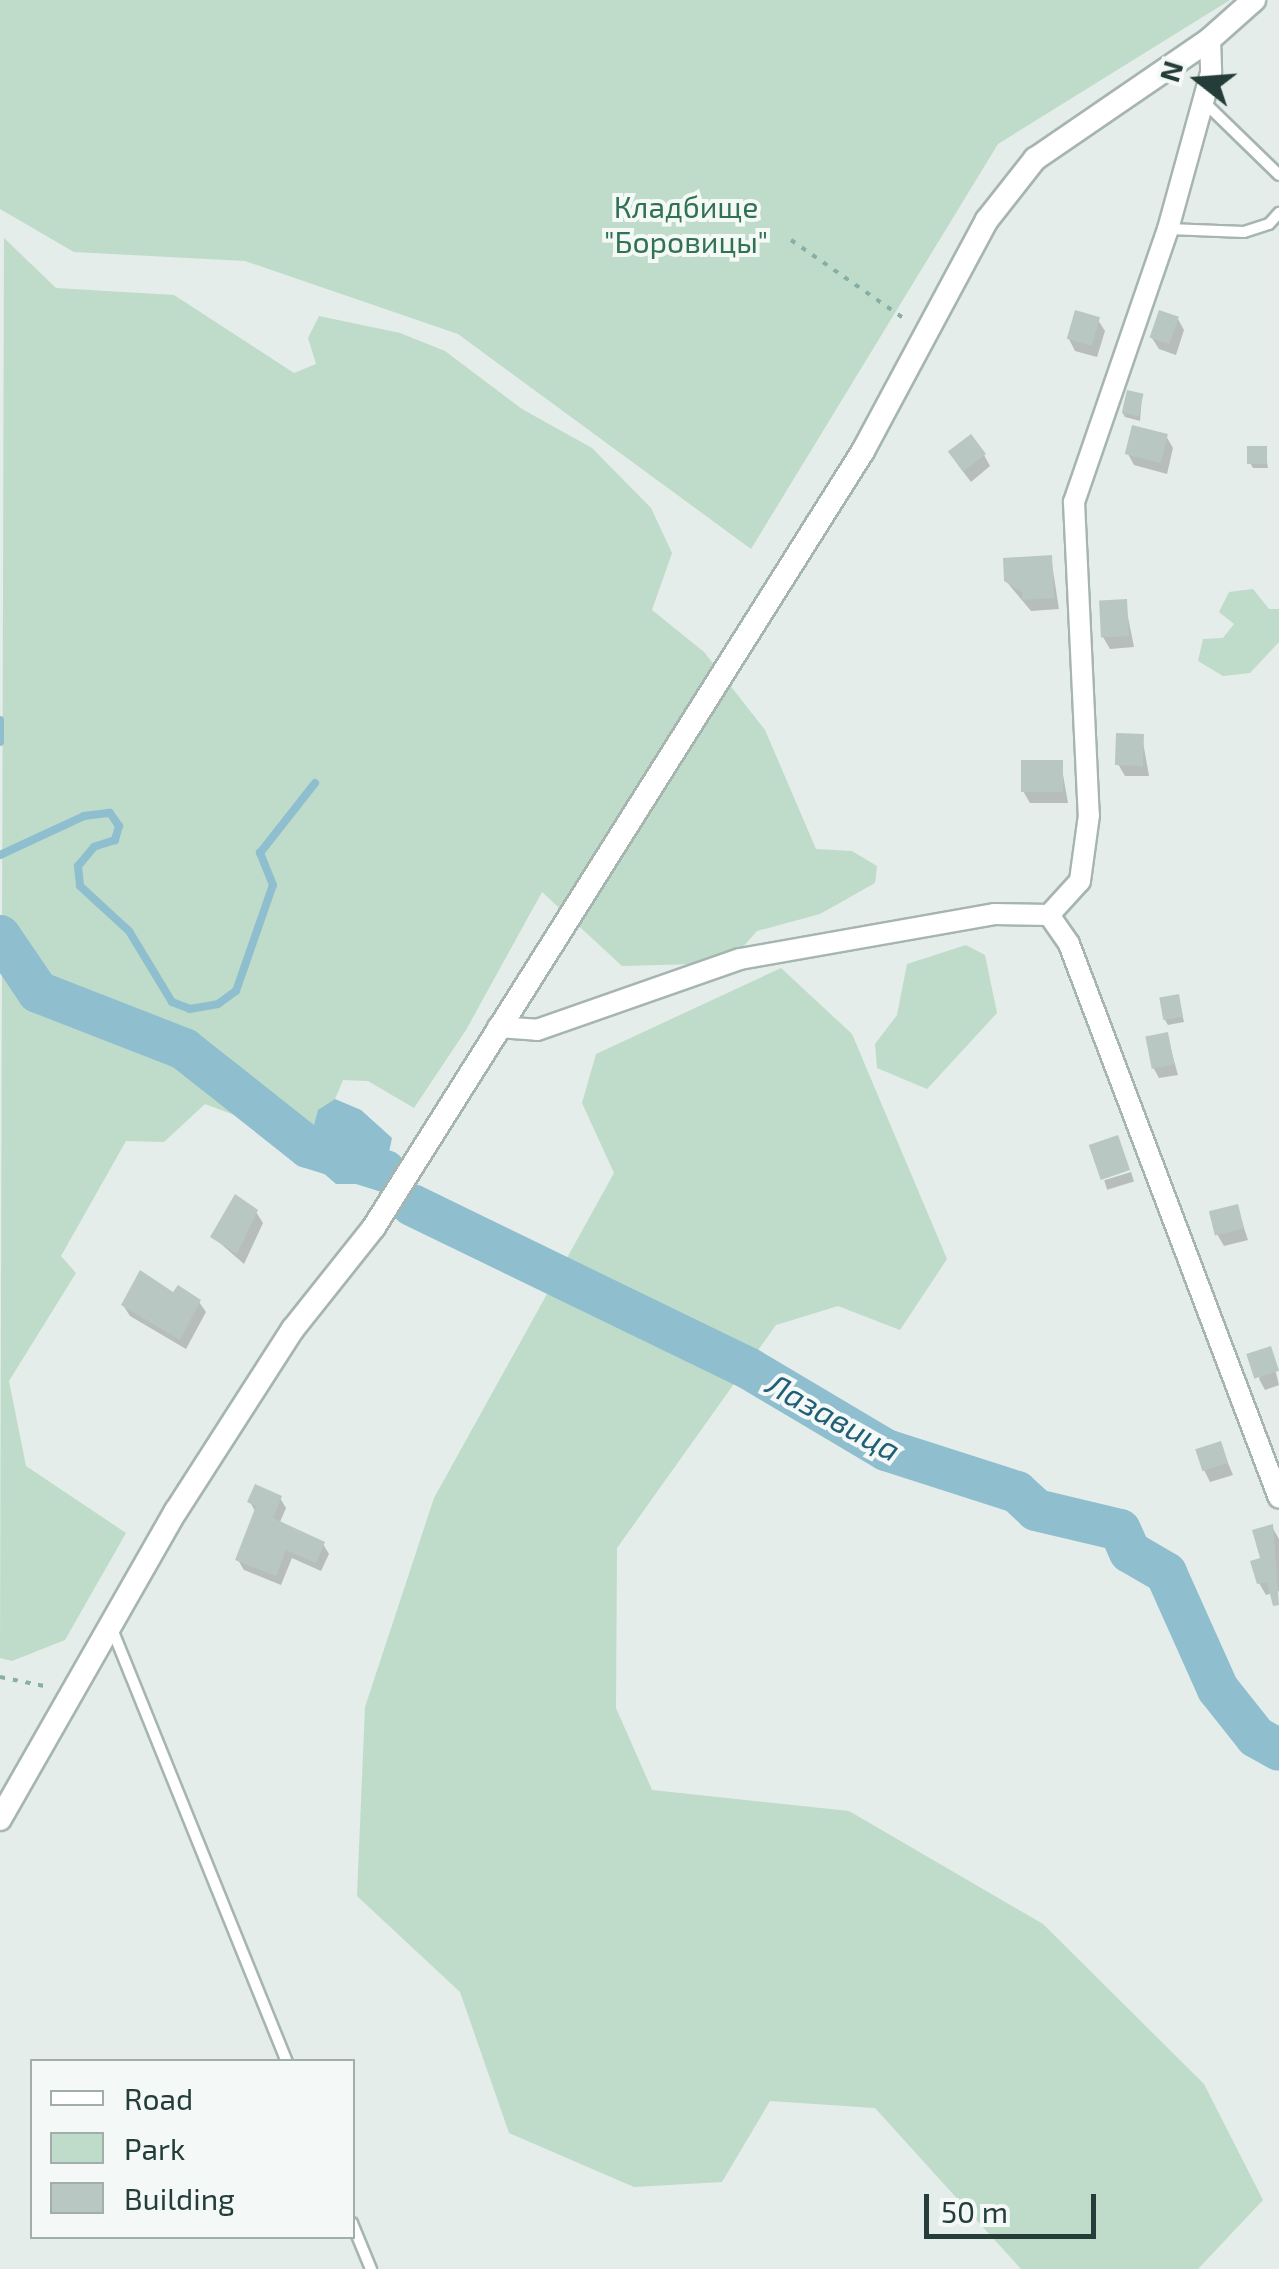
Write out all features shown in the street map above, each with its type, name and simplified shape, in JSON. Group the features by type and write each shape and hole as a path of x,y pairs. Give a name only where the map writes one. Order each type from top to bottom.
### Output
{"street":[{"path":"0,1819 176,1511 293,1329 374,1227 863,451 987,220 1036,160 1210,40 1254,0"},
{"path":"498,1026 538,1030 740,959 994,914 1049,915 1080,881 1089,816 1074,502 1168,228 1204,101 1210,40"},
{"path":"1049,915 1076,962 1279,1498"}],"lane":[{"path":"1204,101 1279,174"},
{"path":"1168,228 1244,232 1270,224 1279,214"},
{"path":"111,1628 286,2059"},
{"path":"355,2230 371,2269"}],"path":[{"path":"791,240 926,334"},
{"path":"0,1677 75,1693"}],"green space":[{"name":"Кладбище \"Боровицы\"","path":"0,0 1230,0 998,144 751,549 458,334 245,261 74,252 0,209"},
{"path":"4,238 56,288 174,295 294,373 316,364 308,338 319,316 400,333 445,351 522,409 592,448 651,508 672,553 652,610 704,652 765,730 816,849 852,851 877,866 875,883 820,914 757,931 742,948 694,964 622,966 542,892 466,1030 414,1108 368,1081 343,1080 335,1099 318,1111 308,1147 313,1164 253,1122 205,1104 164,1142 126,1141 61,1256 76,1273 9,1381 26,1466 126,1533 65,1640 12,1661 0,1658"},
{"path":"1253,589 1269,609 1279,609 1279,642 1250,673 1223,676 1198,661 1203,639 1223,638 1234,624 1219,612 1229,592"},
{"path":"966,945 985,955 997,1013 927,1089 877,1068 875,1044 897,1015 907,964"},
{"path":"781,968 852,1034 947,1259 900,1330 838,1306 776,1325 617,1548 616,1708 652,1790 849,1811 1043,1924 1204,2084 1263,2200 1198,2269 1021,2269 875,2108 770,2101 722,2182 634,2187 509,2133 460,1992 357,1896 365,1707 434,1498 614,1173 582,1103 596,1054"}],"water":[{"path":"335,1099 361,1110 392,1138 385,1171 369,1184 336,1184 313,1164 308,1147 318,1110"}],"building":[{"path":"1075,310 1100,317 1092,346 1067,339"},
{"path":"1159,310 1179,317 1169,344 1150,337"},
{"path":"1127,390 1144,394 1138,416 1122,412"},
{"path":"1132,425 1168,434 1161,463 1125,454"},
{"path":"971,434 986,454 963,471 948,451"},
{"path":"1247,446 1267,446 1267,464 1247,464"},
{"path":"1052,555 1054,598 1022,600 1022,592 1004,581 1003,558"},
{"path":"1127,599 1129,636 1101,637 1099,600"},
{"path":"1116,733 1144,734 1143,766 1115,765"},
{"path":"1021,760 1063,760 1063,792 1021,792"},
{"path":"1179,994 1183,1017 1163,1020 1159,997"},
{"path":"1168,1032 1174,1064 1152,1069 1145,1036"},
{"path":"1118,1135 1130,1170 1101,1180 1089,1145"},
{"path":"235,1194 258,1210 237,1254 210,1237"},
{"path":"1238,1204 1244,1228 1215,1236 1209,1211"},
{"path":"140,1270 173,1292 178,1285 201,1300 180,1340 121,1305"},
{"path":"1271,1346 1279,1371 1254,1379 1246,1354"},
{"path":"1221,1441 1228,1463 1202,1471 1195,1449"},
{"path":"255,1484 282,1496 273,1518 325,1542 316,1563 286,1550 276,1576 235,1560 256,1506 247,1502"},
{"path":"1273,1524 1279,1605 1273,1606 1267,1582 1257,1584 1250,1561 1260,1558 1252,1530"}],"waterway":[{"path":"0,720 0,742"},
{"path":"0,855 84,816 110,813 119,826 115,840 94,847 78,866 80,886 129,931 172,1002 190,1009 218,1004 236,991 273,885 260,853 315,783"},
{"name":"Лазавица","path":"0,936 38,992 184,1049 308,1147 385,1171"},
{"name":"Лазавица","path":"412,1205 748,1368 886,1450 1017,1492 1036,1510 1120,1530 1130,1552 1166,1573 1218,1689 1256,1737 1279,1750"}]}
